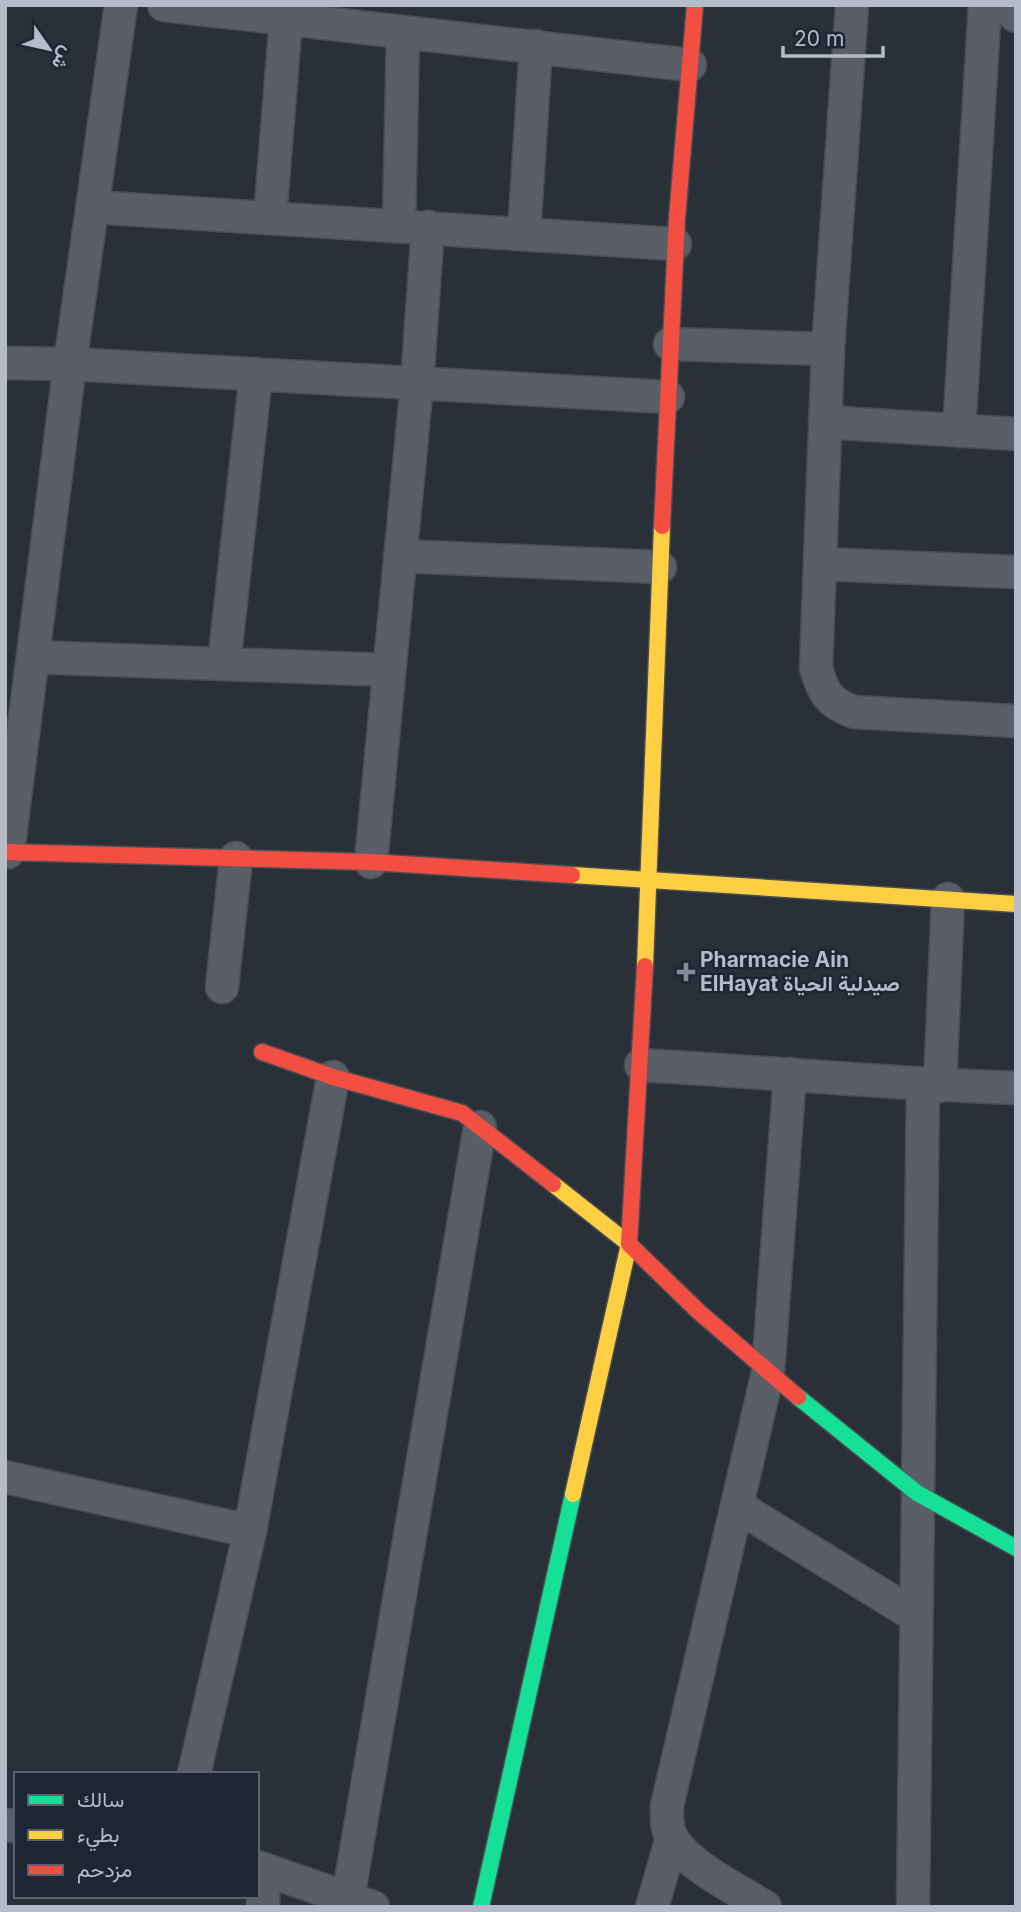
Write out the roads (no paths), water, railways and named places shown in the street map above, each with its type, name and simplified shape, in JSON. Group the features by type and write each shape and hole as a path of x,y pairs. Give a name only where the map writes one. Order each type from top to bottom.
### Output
{"street":[{"path":"121,5 70,364 7,852 370,862 1016,904"},
{"path":"164,5 690,65"},
{"path":"481,1907 629,1244 641,1065 675,244 695,5"},
{"path":"852,5 828,349 816,668 821,688 836,706 854,712 1016,721"},
{"path":"959,431 985,5"},
{"path":"1004,5 1016,16"},
{"path":"270,218 286,19"},
{"path":"370,862 417,383 413,227 403,32"},
{"path":"524,234 536,46"},
{"path":"93,207 675,244"},
{"path":"670,344 828,349"},
{"path":"5,363 70,364 668,397"},
{"path":"224,664 256,374"},
{"path":"825,422 1016,434"},
{"path":"400,556 660,567"},
{"path":"820,565 1016,572"},
{"path":"33,657 388,670"},
{"path":"222,988 236,858"},
{"path":"913,1907 917,1493 931,1086 948,899"},
{"path":"262,1052 333,1077 462,1113 629,1244 699,1312 838,1431 917,1493 1016,1548"},
{"path":"641,1065 931,1086 1016,1088"},
{"path":"765,1907 701,1867 684,1853 666,1825 667,1806 768,1372 790,1074"},
{"path":"194,1772 250,1531 333,1077"},
{"path":"263,1907 260,1868 361,1902 480,1126"},
{"path":"5,1477 250,1531"},
{"path":"737,1506 916,1616"},
{"path":"652,1907 672,1838"}],"place":[{"name":"Pharmacie Ain ElHayat صيدلية الحياة","path":"686,972"}]}
